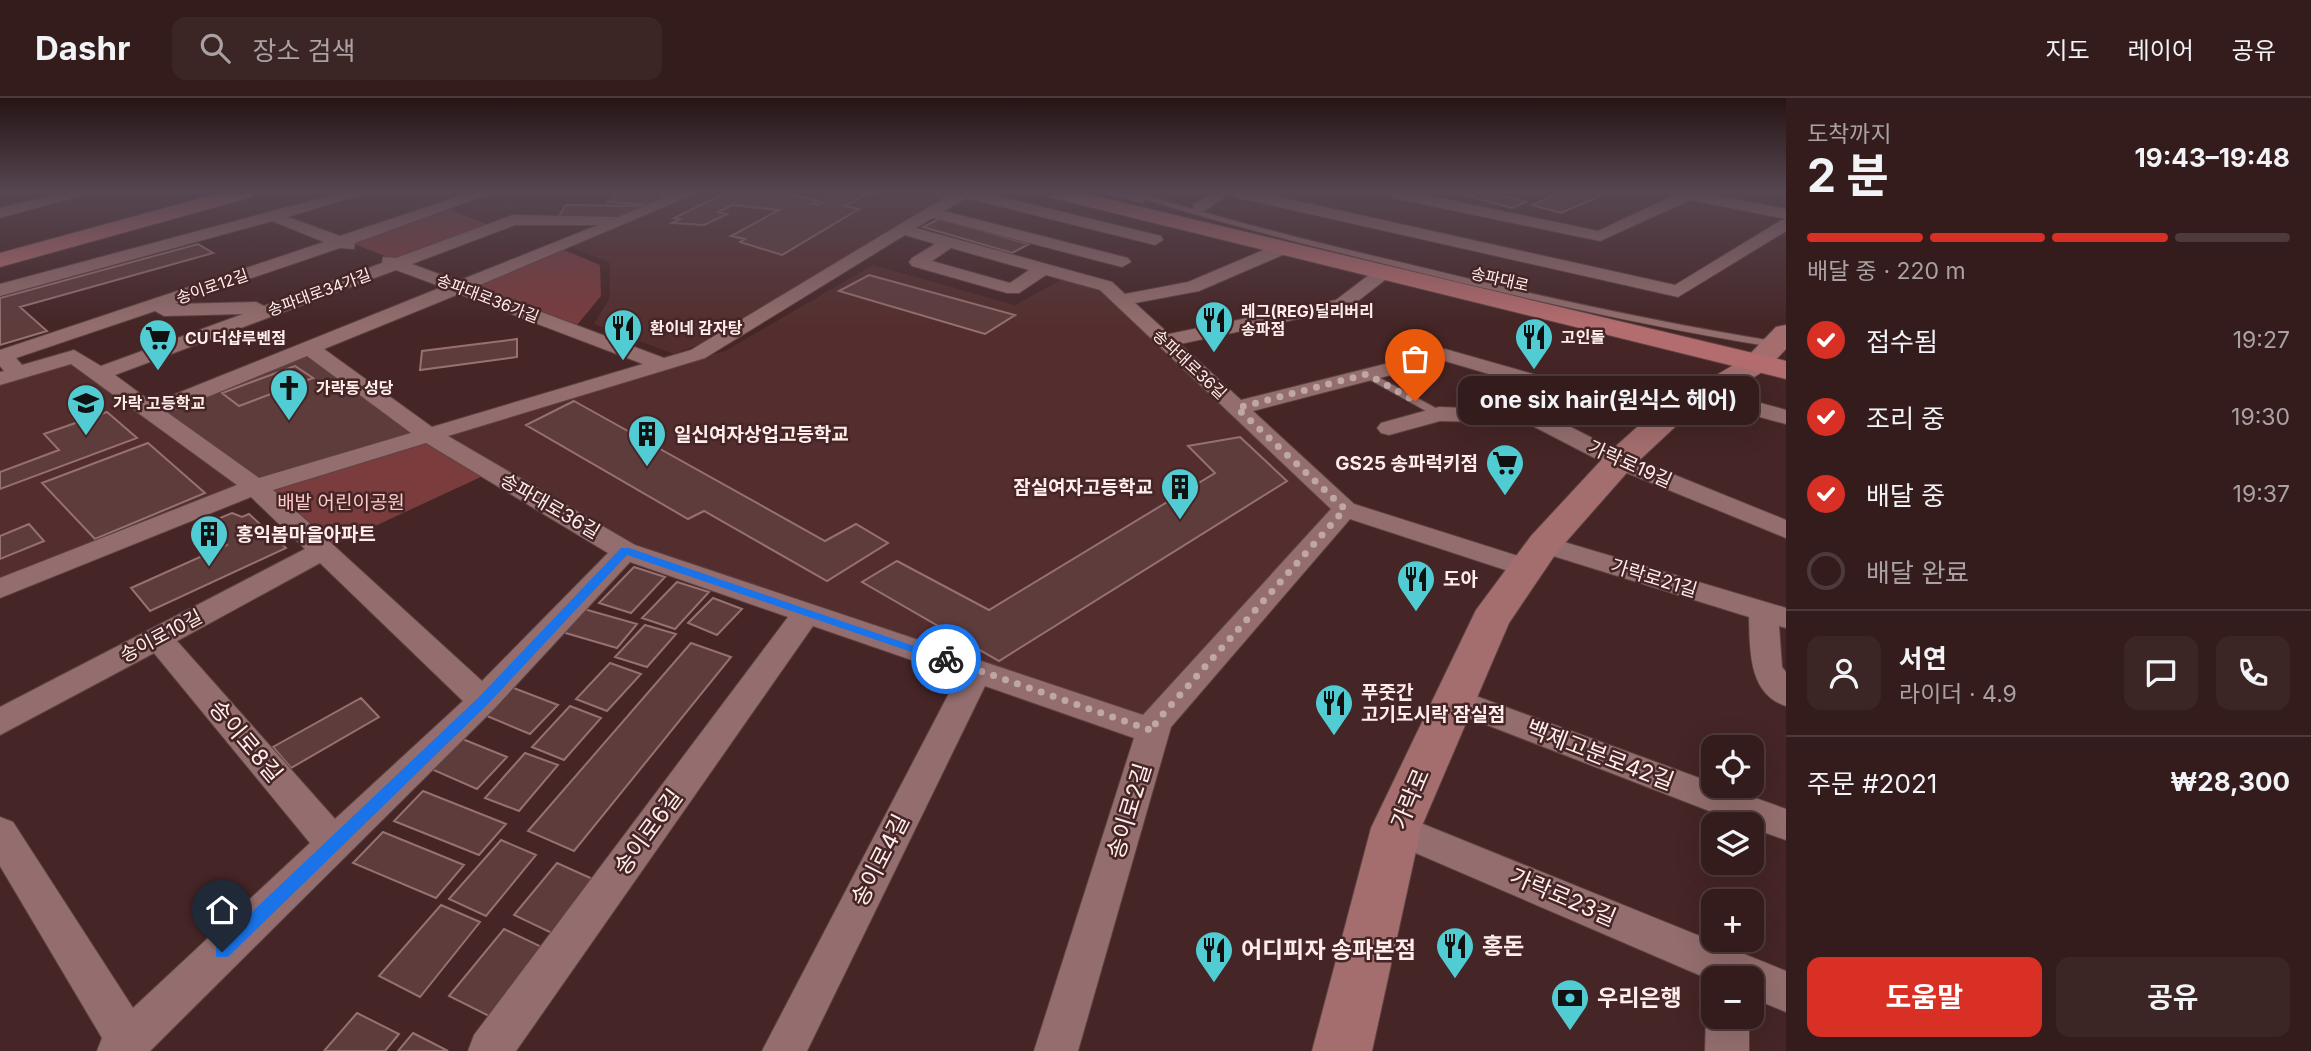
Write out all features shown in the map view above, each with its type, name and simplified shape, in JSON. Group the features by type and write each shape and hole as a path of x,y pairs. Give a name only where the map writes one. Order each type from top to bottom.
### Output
{"main road":[{"path":"0,260 82,237"},
{"name":"송파대로","path":"1228,237 1384,272 1778,351"},
{"name":"송파대로","path":"1318,237 1778,351"}],"street":[{"path":"0,290 193,237"},
{"name":"송파대로36가길","path":"329,237 665,365"},
{"name":"송이로12길","path":"9,377 3,356 354,237"},
{"name":"송파대로34가길","path":"99,374 467,237"},
{"name":"송파대로34가길","path":"151,412 582,237"},
{"path":"0,589 255,487 698,354 892,237"},
{"name":"송파대로36길","path":"933,237 1106,286 1345,509"},
{"path":"1029,237 1122,261"},
{"path":"1145,237 1155,240"},
{"path":"1092,282 1158,237"},
{"path":"1438,237 1678,291 1766,237"},
{"path":"951,242 918,262 1013,289 1083,251"},
{"path":"1121,300 1193,287 1279,250"},
{"path":"1165,341 1342,304 1384,272"},
{"name":"송이로12길","path":"138,311 277,308"},
{"name":"송파대로36길","path":"310,348 427,434 625,551 1153,731"},
{"name":"가락로","path":"1342,1051 1396,828 1490,620 1536,556 1619,461 1665,419 1778,351"},
{"path":"1237,408 1445,355 1665,419"},
{"path":"9,377 74,356 255,487 483,701"},
{"path":"1531,416 1558,388"},
{"path":"1705,395 1786,417"},
{"name":"가락로19길","path":"1389,428 1439,414 1531,416 1619,461 1786,530"},
{"path":"1345,509 1536,556"},
{"name":"송이로2길","path":"1056,1051 1156,722 1345,509"},
{"name":"송이로10길","path":"0,722 323,550"},
{"path":"0,832 124,1046 483,701 625,551"},
{"name":"가락로21길","path":"1536,556 1775,614 1767,670 1786,694"},
{"name":"송이로6길","path":"490,1051 807,612"},
{"name":"송이로8길","path":"158,638 334,844"},
{"name":"송이로4길","path":"783,1051 977,670"},
{"name":"백제고분로42길","path":"1454,700 1786,825"},
{"name":"가락로23길","path":"1396,828 1714,966"},
{"name":"가락로23길","path":"1764,985 1786,992"},
{"path":"1727,1051 1728,1029"}],"lane":[{"path":"1278,237 1326,250 1359,265"},
{"path":"1285,237 1456,279 1778,351"},
{"path":"1367,374 1439,414"}],"shaded area":[{"path":"589,237 880,237 708,341 674,354 594,324 610,297 610,263 568,246"},
{"path":"873,265 1015,305 1066,277 1099,285 1335,508 1145,719 630,547 440,434 725,351"},
{"name":"가락 고등학교","path":"71,363 245,489 0,580 0,385"}],"green space":[{"path":"362,237 461,237 398,261 349,242"},
{"path":"562,249 600,265 601,296 577,325 473,287"},
{"name":"배밭 어린이공원","path":"427,441 483,476 334,545 265,488"}],"building":[{"path":"738,237 811,237 782,255 740,242 745,239"},
{"path":"959,237 1006,237 1029,244 1012,253"},
{"path":"198,244 213,253 20,307 47,331 0,345 0,298"},
{"path":"869,275 1015,315 985,334 839,291"},
{"path":"517,339 517,357 420,370 422,351"},
{"name":"가락동 성당","path":"305,353 417,433 259,481 161,411"},
{"path":"295,366 313,378 239,406 222,393"},
{"name":"일신여자상업고등학교","path":"574,401 825,541 856,524 888,543 827,581 704,511 688,519 526,425"},
{"path":"107,412 137,438 0,489 0,472 59,450 44,434"},
{"name":"잠실여자고등학교","path":"1240,437 1287,481 999,661 862,582 897,561 989,610 1215,473 1188,446"},
{"path":"148,443 205,493 95,539 42,483"},
{"name":"홍익봄마을아파트","path":"232,513 242,517 249,514 286,548 150,611 131,588 227,545 220,538 215,541 203,529 213,525 210,522"},
{"path":"29,524 44,541 0,559 0,536"},
{"path":"634,567 665,577 631,613 599,603"},
{"path":"677,582 709,592 675,629 642,618"},
{"path":"713,598 742,609 717,635 688,623"},
{"path":"584,609 637,624 617,648 562,632"},
{"path":"645,625 676,634 647,667 615,657"},
{"path":"691,643 731,657 574,851 528,831"},
{"path":"610,663 641,674 607,711 576,699"},
{"path":"511,687 558,705 530,734 482,714"},
{"path":"361,698 379,717 291,768 273,747"},
{"path":"570,706 601,718 564,760 532,747"},
{"path":"460,738 507,757 477,789 429,768"},
{"path":"525,753 558,765 519,811 485,798"},
{"path":"423,791 506,824 479,855 394,821"},
{"path":"383,832 464,865 436,898 353,863"},
{"path":"501,840 536,855 486,916 449,899"},
{"path":"557,863 597,881 556,935 514,915"},
{"path":"441,905 480,922 420,997 379,976"},
{"path":"504,929 546,949 493,1018 449,996"},
{"path":"357,1013 399,1034 385,1051 324,1051"},
{"path":"413,1033 448,1051 398,1051"}],"way so far":[{"path":"946,659 1153,731 1156,722 1345,509 1237,408 1367,374 1415,401"}],"place":[{"name":"레그(REG)딜리버리 송파점","path":"1214,354"},
{"name":"환이네 감자탕","path":"623,362"},
{"name":"고인돌","path":"1534,371"},
{"name":"CU 더샵루벤점","path":"158,372"},
{"name":"one six hair(원식스 헤어)","path":"1415,401"},
{"name":"가락동 성당","path":"289,422"},
{"name":"가락 고등학교","path":"86,437"},
{"name":"일신여자상업고등학교","path":"647,468"},
{"name":"GS25 송파럭키점","path":"1505,497"},
{"name":"잠실여자고등학교","path":"1180,521"},
{"name":"홍익봄마을아파트","path":"209,568"},
{"name":"도아","path":"1416,613"},
{"name":"푸줏간 고기도시락 잠실점","path":"1334,737"},
{"name":"홍돈","path":"1455,980"},
{"name":"어디피자 송파본점","path":"1214,984"},
{"name":"우리은행","path":"1570,1032"}],"route":[{"path":"222,952 483,701 625,551 946,659"}]}
